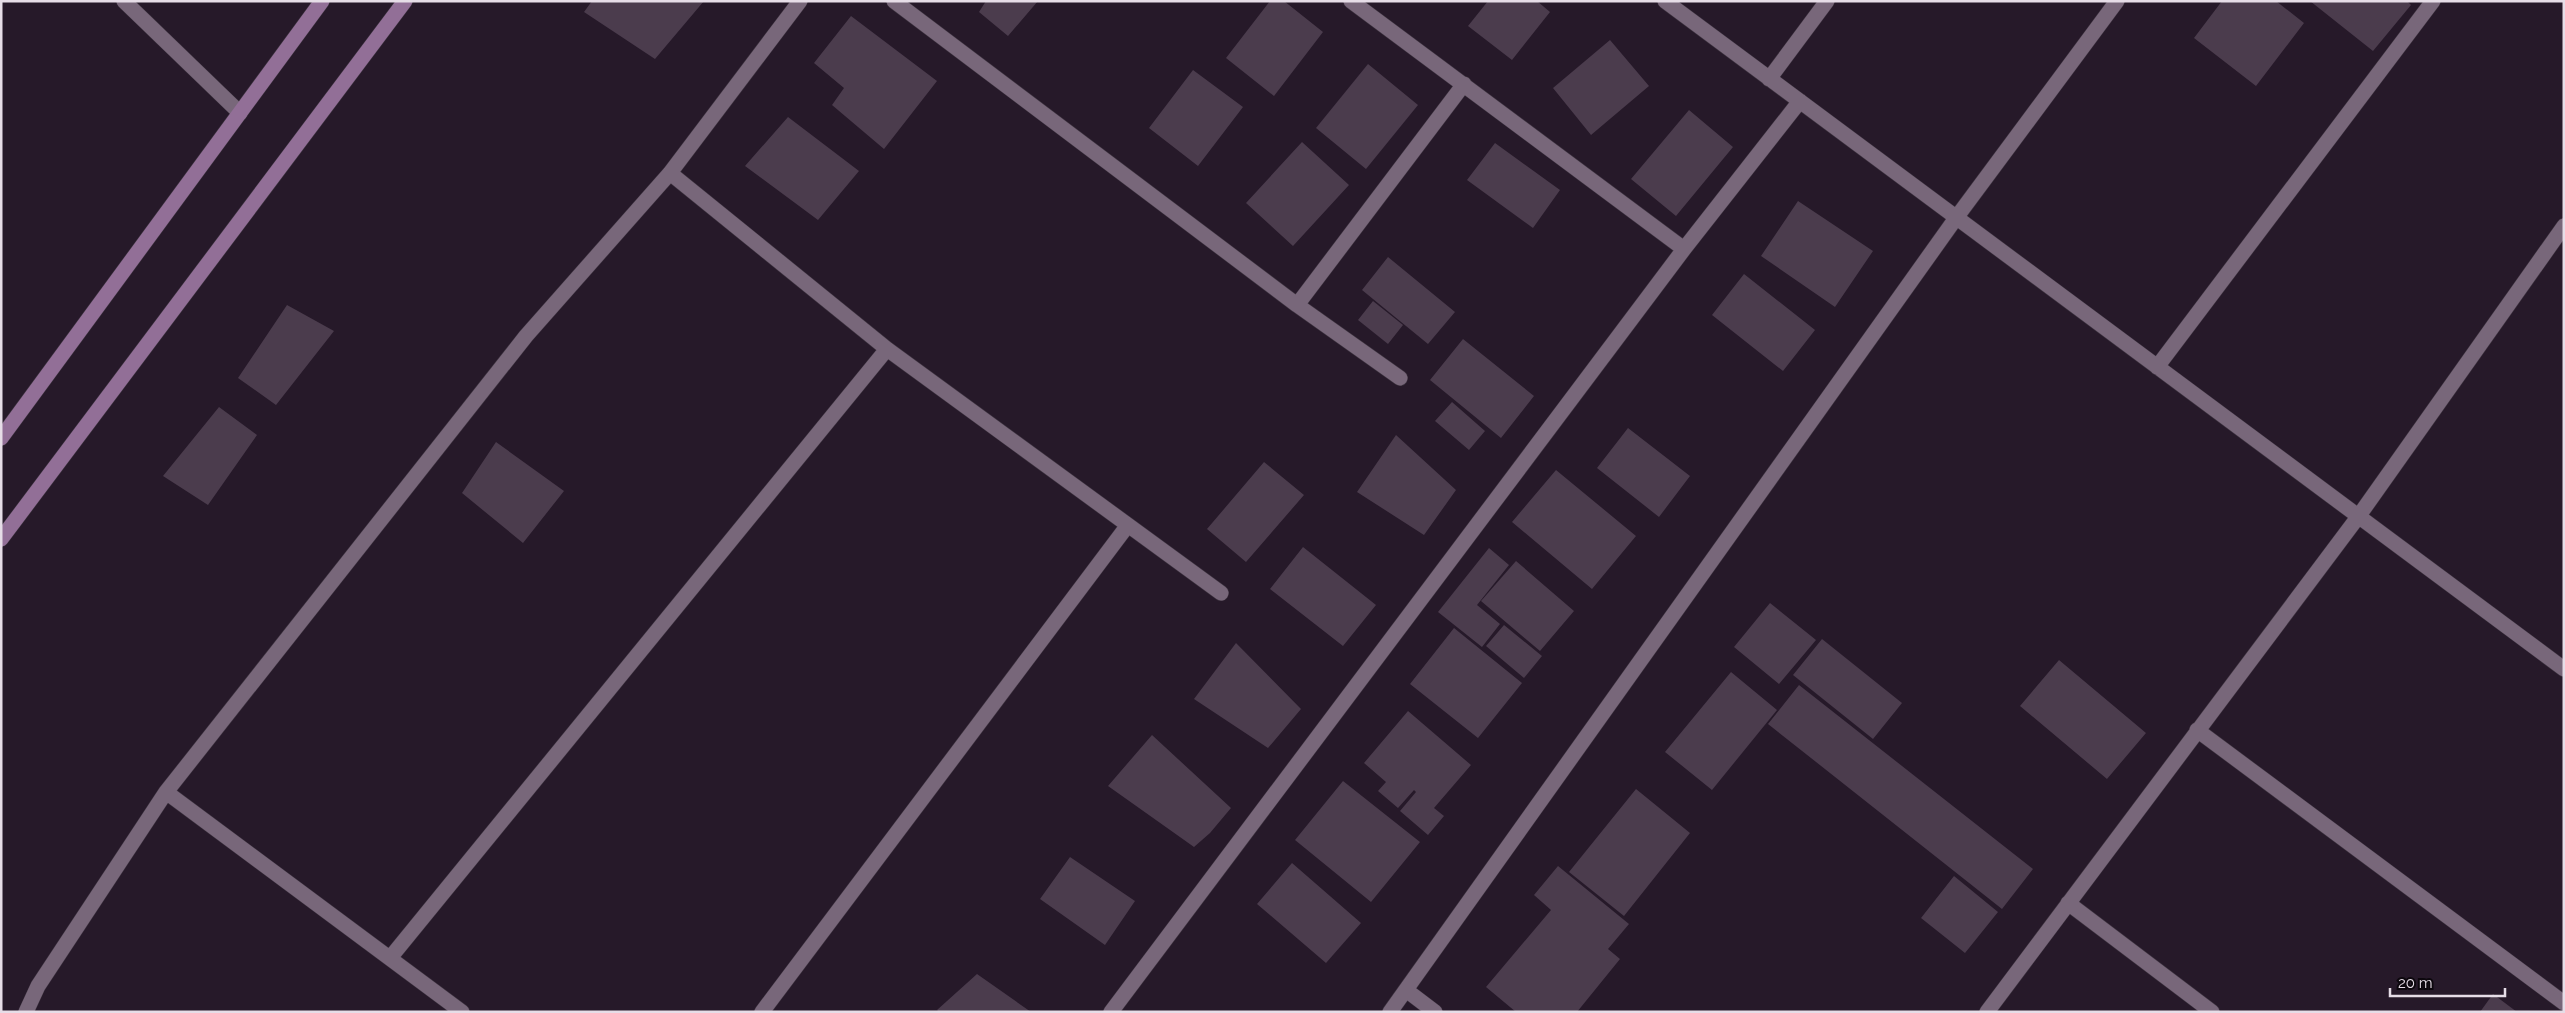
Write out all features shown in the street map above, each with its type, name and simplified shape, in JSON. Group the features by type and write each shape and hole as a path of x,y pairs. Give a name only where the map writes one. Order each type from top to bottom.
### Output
{"street":[{"path":"124,1 240,113"},
{"path":"1,438 322,1"},
{"path":"1,539 404,1"},
{"path":"26,1012 38,986 166,792 526,336 670,173 800,1"},
{"path":"894,1 1298,305 1400,378"},
{"path":"1351,1 1684,249"},
{"path":"1665,1 2564,669"},
{"path":"1769,79 1828,1"},
{"path":"1390,1012 1956,218 2117,1"},
{"path":"2157,367 2433,1"},
{"path":"1298,305 1464,84"},
{"path":"1111,1012 1684,249 1800,101"},
{"path":"670,173 887,350 1222,593"},
{"path":"1987,1012 2358,517 2564,226"},
{"path":"390,958 887,350"},
{"path":"762,1012 1128,525"},
{"path":"2197,730 2564,1003"},
{"path":"166,792 462,1012"},
{"path":"2068,903 2212,1012"},
{"path":"1406,990 1435,1012"}],"building":[{"path":"592,1 704,1 655,59 584,12"},
{"path":"986,1 1038,1 1008,36 979,12"},
{"path":"1270,1 1284,1 1323,32 1274,96 1226,58"},
{"path":"1488,1 1537,1 1550,12 1512,60 1468,26"},
{"path":"2222,1 2276,1 2304,23 2256,86 2194,38"},
{"path":"2310,1 2407,1 2411,5 2373,51"},
{"path":"851,16 937,81 884,149 832,105 844,88 814,63"},
{"path":"1610,40 1649,86 1591,135 1553,88"},
{"path":"1368,64 1418,105 1366,169 1316,128"},
{"path":"1193,70 1243,107 1198,166 1149,128"},
{"path":"1689,110 1733,147 1676,216 1631,179"},
{"path":"788,117 859,171 818,220 745,166"},
{"path":"1302,142 1349,185 1293,246 1246,203"},
{"path":"1495,143 1560,190 1533,228 1467,180"},
{"path":"1798,201 1873,251 1835,307 1761,256"},
{"path":"1388,257 1455,312 1428,344 1362,290"},
{"path":"1744,274 1815,330 1783,371 1712,315"},
{"path":"1373,301 1403,325 1388,344 1358,320"},
{"path":"287,305 334,331 276,405 238,378"},
{"path":"1463,339 1534,396 1501,438 1430,380"},
{"path":"1452,402 1485,431 1469,450 1435,421"},
{"path":"219,407 257,435 208,505 163,476"},
{"path":"1628,428 1690,476 1659,517 1597,468"},
{"path":"1396,435 1456,490 1424,535 1357,492"},
{"path":"496,442 564,491 523,543 462,493"},
{"path":"1264,462 1304,495 1246,562 1207,529"},
{"path":"1556,470 1636,536 1592,589 1512,522"},
{"path":"1303,547 1376,605 1343,646 1270,589"},
{"path":"1489,548 1509,565 1477,605 1500,624 1482,647 1438,612"},
{"path":"1516,561 1574,611 1540,651 1481,601"},
{"path":"1770,603 1816,640 1779,684 1734,647"},
{"path":"1504,625 1542,656 1524,678 1486,646"},
{"path":"1454,628 1522,683 1478,738 1410,684"},
{"path":"1822,639 1902,703 1873,739 1793,675"},
{"path":"1236,643 1301,709 1268,748 1194,699"},
{"path":"2059,660 2146,733 2107,779 2020,706"},
{"path":"1731,672 1777,710 1712,790 1665,752"},
{"path":"1799,685 2033,869 2002,909 1768,724"},
{"path":"1408,711 1471,765 1434,808 1444,816 1428,835 1400,811 1416,792 1414,790 1398,808 1378,791 1386,782 1364,763"},
{"path":"1152,735 1231,808 1210,833 1194,847 1108,786"},
{"path":"1343,781 1420,842 1371,902 1295,840"},
{"path":"1636,789 1690,833 1624,916 1569,872"},
{"path":"1070,857 1135,901 1105,945 1040,899"},
{"path":"1292,863 1361,923 1326,963 1257,904"},
{"path":"1558,866 1629,924 1608,949 1620,959 1577,1012 1516,1012 1486,987 1551,910 1534,895"},
{"path":"1954,876 1998,912 1965,953 1921,918"},
{"path":"977,974 1031,1012 939,1012 937,1010"},
{"path":"2493,994 2517,1012 2480,1012"}]}
